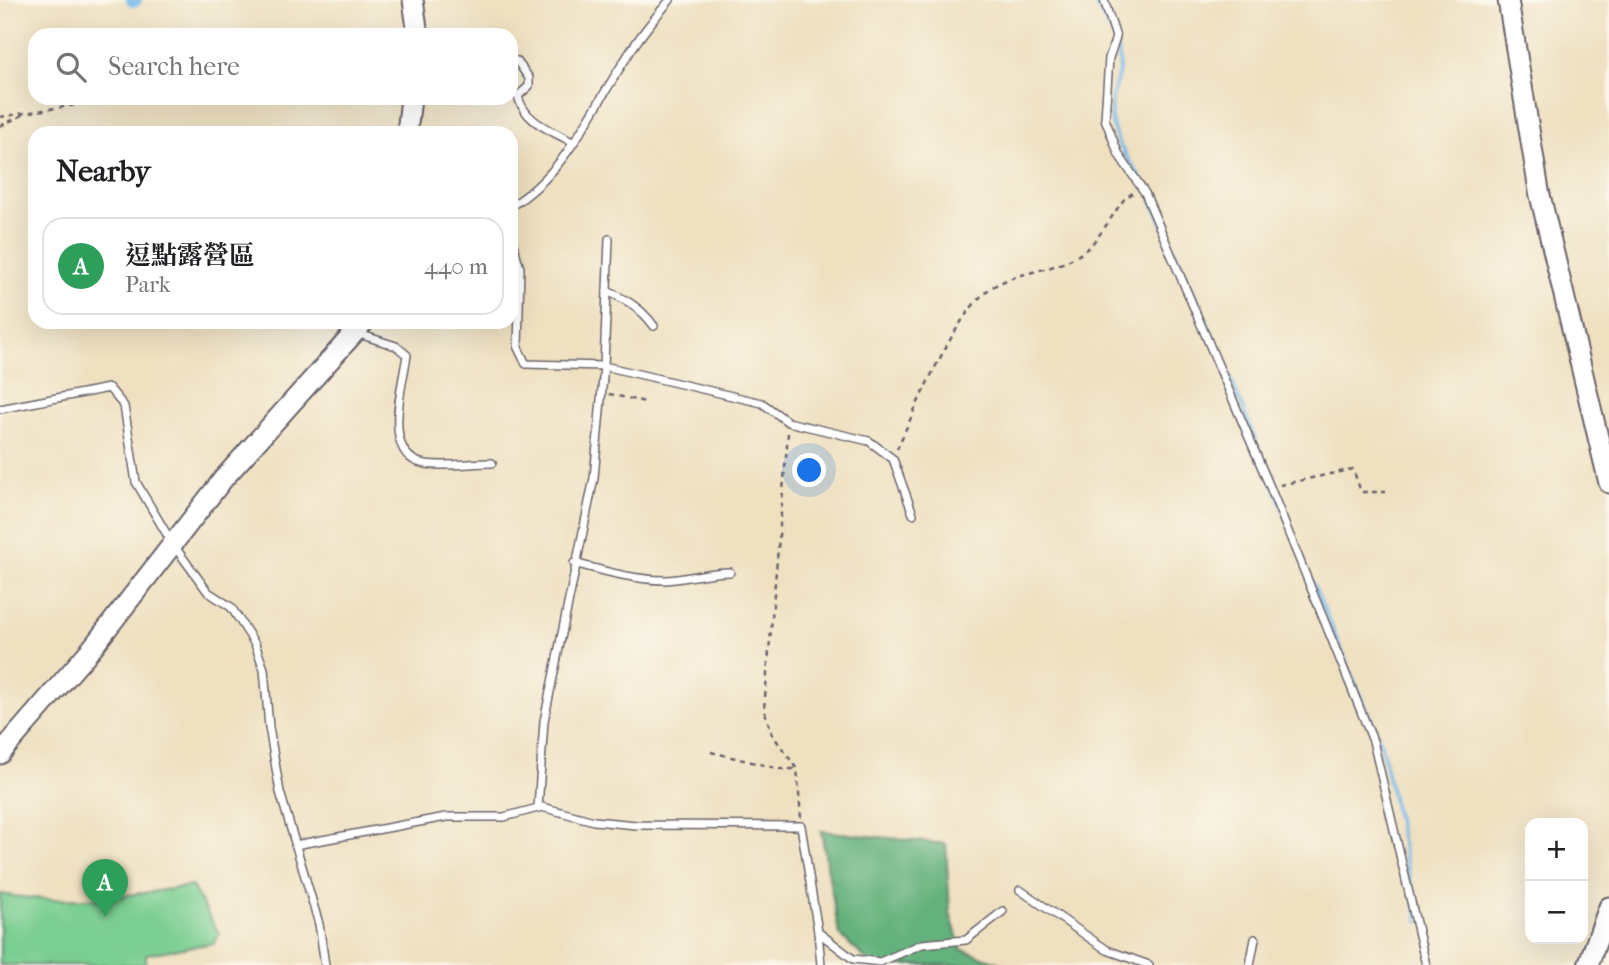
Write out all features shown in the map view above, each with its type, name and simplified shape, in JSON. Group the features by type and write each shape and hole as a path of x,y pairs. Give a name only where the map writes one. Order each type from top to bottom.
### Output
{"street":[{"path":"413,0 417,28"},
{"path":"1508,0 1539,191 1609,483"},
{"path":"408,126 410,105"},
{"path":"0,754 92,648 224,478 357,329"},
{"path":"1588,965 1609,907"}],"lane":[{"path":"518,202 536,191 556,169 638,39 670,0"},
{"path":"1104,0 1116,37 1109,58 1105,118 1119,156 1142,188 1270,487 1373,741 1426,965"},
{"path":"518,62 529,78 529,86 518,96 521,109 534,121 572,142"},
{"path":"538,808 544,721 574,563 594,478 603,392 609,239"},
{"path":"518,261 518,348 526,365 604,366 762,402 788,422 869,441 893,459 914,514"},
{"path":"607,291 629,301 654,326"},
{"path":"363,329 396,346 407,355 397,426 400,445 411,459 426,464 492,463"},
{"path":"0,409 109,388 124,405 136,482 172,543 208,592 231,607 255,644 264,669 269,727 280,792 319,924 325,965"},
{"path":"574,563 638,579 668,580 708,572 730,572"},
{"path":"295,845 446,817 504,817 538,808 594,821 636,825 801,826 821,965"},
{"path":"1020,890 1107,950 1149,965"},
{"path":"818,932 853,960 880,962 922,944 966,940 1003,911"},
{"path":"1250,965 1255,939"}],"path":[{"path":"0,117 75,105"},
{"path":"0,126 31,111"},
{"path":"893,459 913,413 965,315 991,288 1054,266 1088,248 1125,198 1142,188"},
{"path":"603,392 645,402"},
{"path":"788,422 778,571 764,709 772,734 797,769 801,826"},
{"path":"1270,487 1353,469 1361,492 1386,492"},
{"path":"711,752 780,769 797,769"}],"green space":[{"path":"821,831 946,844 950,913 961,949 1005,965 872,965 839,934"},
{"path":"192,886 219,934 214,943 146,954 146,965 0,965 0,894 24,898 72,899 120,896"}],"waterway":[{"path":"1093,0 1111,31"},
{"path":"1116,45 1120,64 1112,96 1113,126 1120,146 1149,193"},
{"path":"1152,200 1219,349 1292,531"},
{"path":"1308,571 1381,744 1419,922"}],"place":[{"name":"逗點露營區","path":"105,917"}]}
